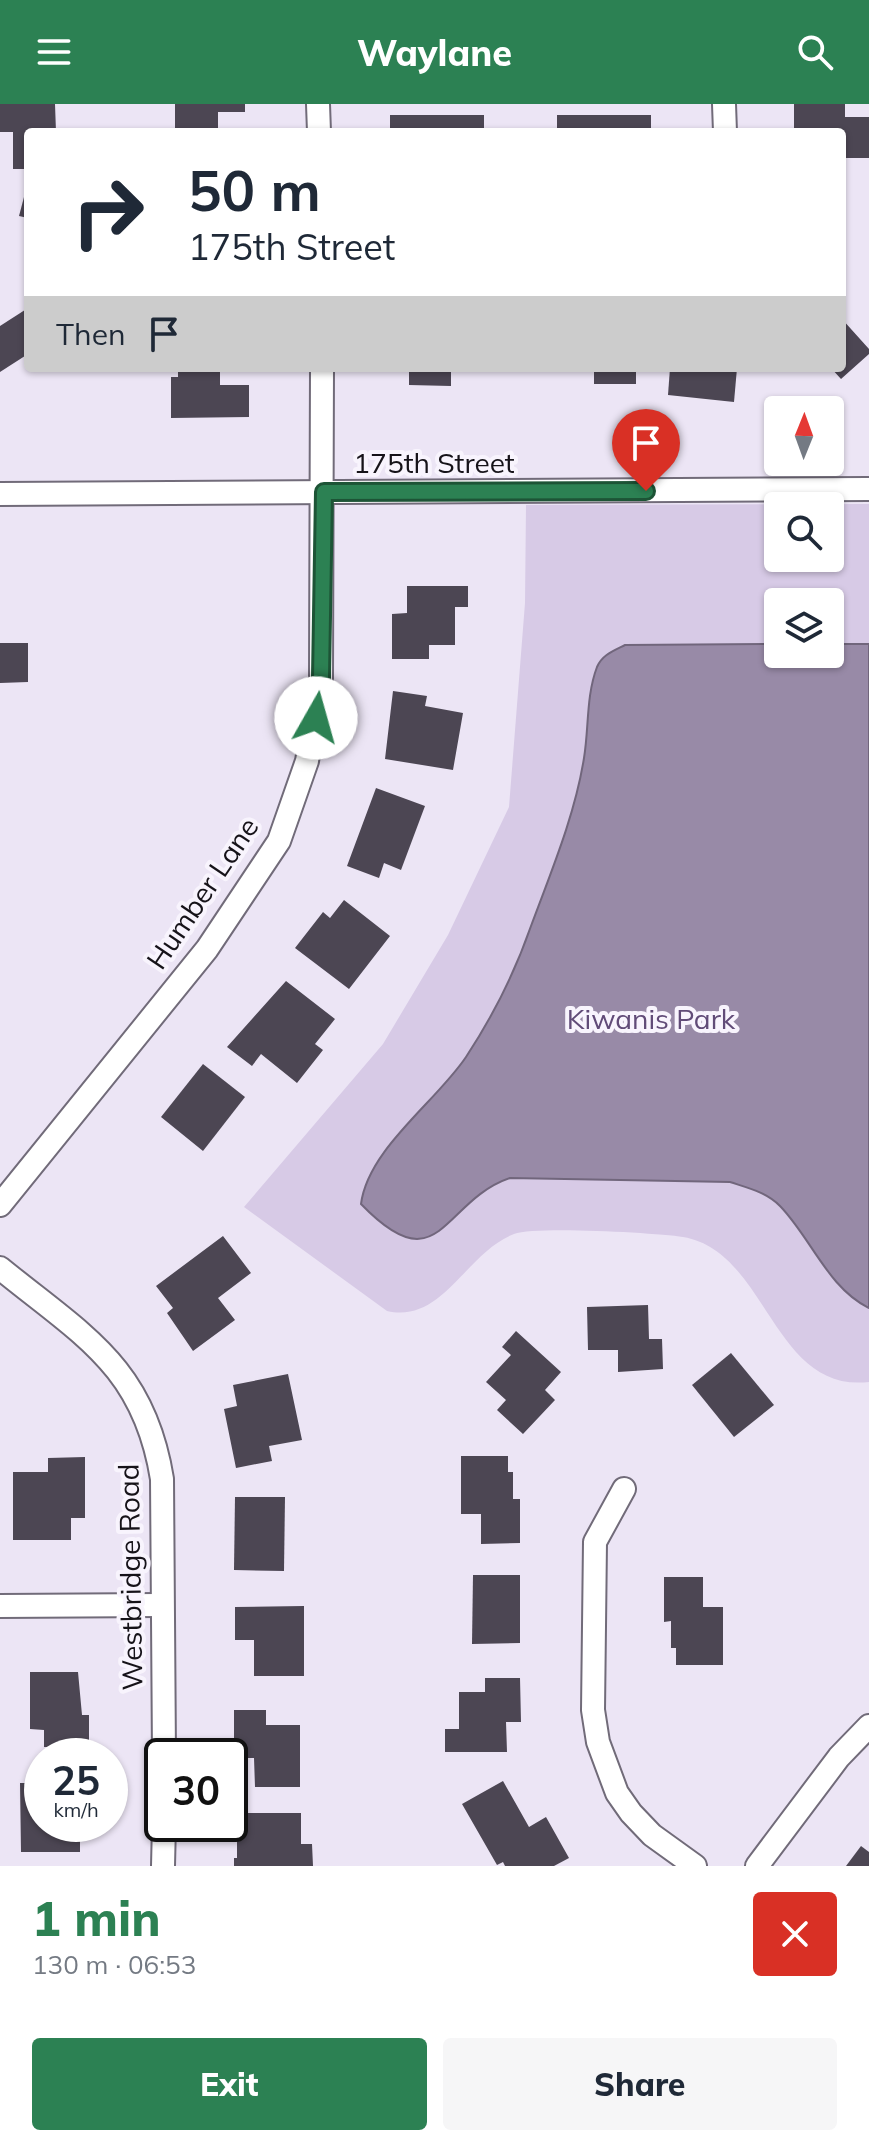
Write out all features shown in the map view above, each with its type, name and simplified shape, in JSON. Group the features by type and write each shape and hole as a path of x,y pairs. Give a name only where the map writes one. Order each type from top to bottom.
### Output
{"street":[{"path":"318,104 319,128"},
{"path":"724,104 725,128"},
{"name":"Humber Lane","path":"0,1205 207,949 279,841 307,761 321,678 322,372"},
{"name":"175th Street","path":"0,494 869,489"},
{"name":"Westbridge Road","path":"0,1268 99,1348 142,1406 156,1445 162,1479 164,1738"},
{"path":"624,1489 595,1542 593,1710 598,1742 617,1793 631,1813 652,1835 695,1866"},
{"path":"0,1606 161,1605"},
{"path":"757,1866 839,1757 869,1726"},
{"path":"163,1866 164,1842"}],"green space":[{"name":"Kiwanis Park","path":"764,504 764,572 844,572 844,504 869,504 869,1382 837,1380 811,1366 790,1345 734,1267 711,1248 683,1237 570,1230 514,1234 482,1255 454,1284 424,1307 407,1312 387,1311 244,1207 383,1044 448,935 509,807 525,603 526,505"}],"shaded area":[{"path":"764,644 764,668 844,668 844,644 869,644 869,1308 842,1288 775,1201 730,1182 510,1178 487,1189 440,1230 425,1238 408,1238 387,1227 361,1204 376,1164 466,1057 511,977 575,801 584,758 593,678 602,659 625,645"}],"building":[{"path":"0,104 55,104 56,128 24,128 24,169 13,169 13,132 0,132"},
{"path":"175,104 245,104 245,112 218,112 218,128 175,128"},
{"path":"794,104 845,104 845,117 869,117 869,158 846,158 846,128 794,128"},
{"path":"390,115 484,115 484,128 390,128"},
{"path":"557,115 651,115 651,128 557,128"},
{"path":"24,197 24,217 19,216"},
{"path":"24,311 24,357 0,372 0,326"},
{"path":"846,323 869,349 869,354 841,379 835,372 846,372"},
{"path":"178,372 220,372 220,385 249,385 249,417 171,418 171,377 178,377"},
{"path":"409,372 451,372 451,386 409,385"},
{"path":"594,372 636,372 636,384 594,384"},
{"path":"670,372 737,372 734,402 668,395"},
{"path":"407,586 468,586 468,607 455,607 455,645 429,645 429,659 392,659 392,614 407,613"},
{"path":"0,643 28,643 28,682 0,683"},
{"path":"393,691 427,696 425,706 463,713 453,770 385,759"},
{"path":"376,788 425,806 401,870 384,863 379,878 347,866"},
{"path":"344,900 390,936 349,989 295,948 323,912 330,918"},
{"path":"286,981 335,1019 315,1044 323,1050 297,1083 261,1054 252,1066 227,1047"},
{"path":"203,1064 245,1097 203,1151 161,1117"},
{"path":"223,1236 251,1273 218,1298 235,1320 193,1351 167,1313 173,1308 156,1286"},
{"path":"648,1305 649,1339 662,1339 663,1369 618,1372 618,1350 588,1350 587,1307"},
{"path":"516,1331 561,1372 545,1390 555,1400 523,1434 497,1410 506,1400 486,1382 511,1355 502,1347"},
{"path":"731,1353 774,1405 734,1437 692,1385"},
{"path":"288,1374 302,1440 269,1446 272,1461 236,1468 224,1409 237,1406 233,1385"},
{"path":"461,1456 508,1456 508,1472 513,1472 513,1499 520,1499 520,1543 481,1544 481,1514 461,1514"},
{"path":"85,1457 85,1518 71,1518 71,1540 13,1540 13,1472 48,1472 48,1458"},
{"path":"235,1497 285,1497 284,1571 234,1570"},
{"path":"473,1575 520,1575 520,1643 472,1644"},
{"path":"664,1577 703,1577 703,1607 723,1607 723,1665 676,1665 676,1648 671,1648 671,1621 664,1622"},
{"path":"304,1606 304,1676 254,1676 254,1640 235,1640 235,1607"},
{"path":"30,1672 78,1672 82,1715 89,1715 89,1738 44,1738 44,1730 30,1729"},
{"path":"485,1678 520,1678 521,1722 506,1722 507,1752 445,1752 445,1729 459,1729 459,1692 485,1692"},
{"path":"234,1710 266,1710 266,1725 300,1725 300,1787 255,1787 254,1758 248,1758 248,1738 234,1738"},
{"path":"503,1781 529,1827 546,1817 569,1858 554,1866 505,1866 503,1862 497,1865 462,1804"},
{"path":"20,1783 24,1783 24,1842 80,1842 80,1852 21,1852"},
{"path":"248,1813 301,1813 301,1844 312,1844 313,1866 234,1866 234,1858 237,1858 237,1842 248,1842"},
{"path":"861,1846 869,1852 869,1866 846,1866"}],"route":[{"path":"316,718 321,678 324,492 646,491"}]}
